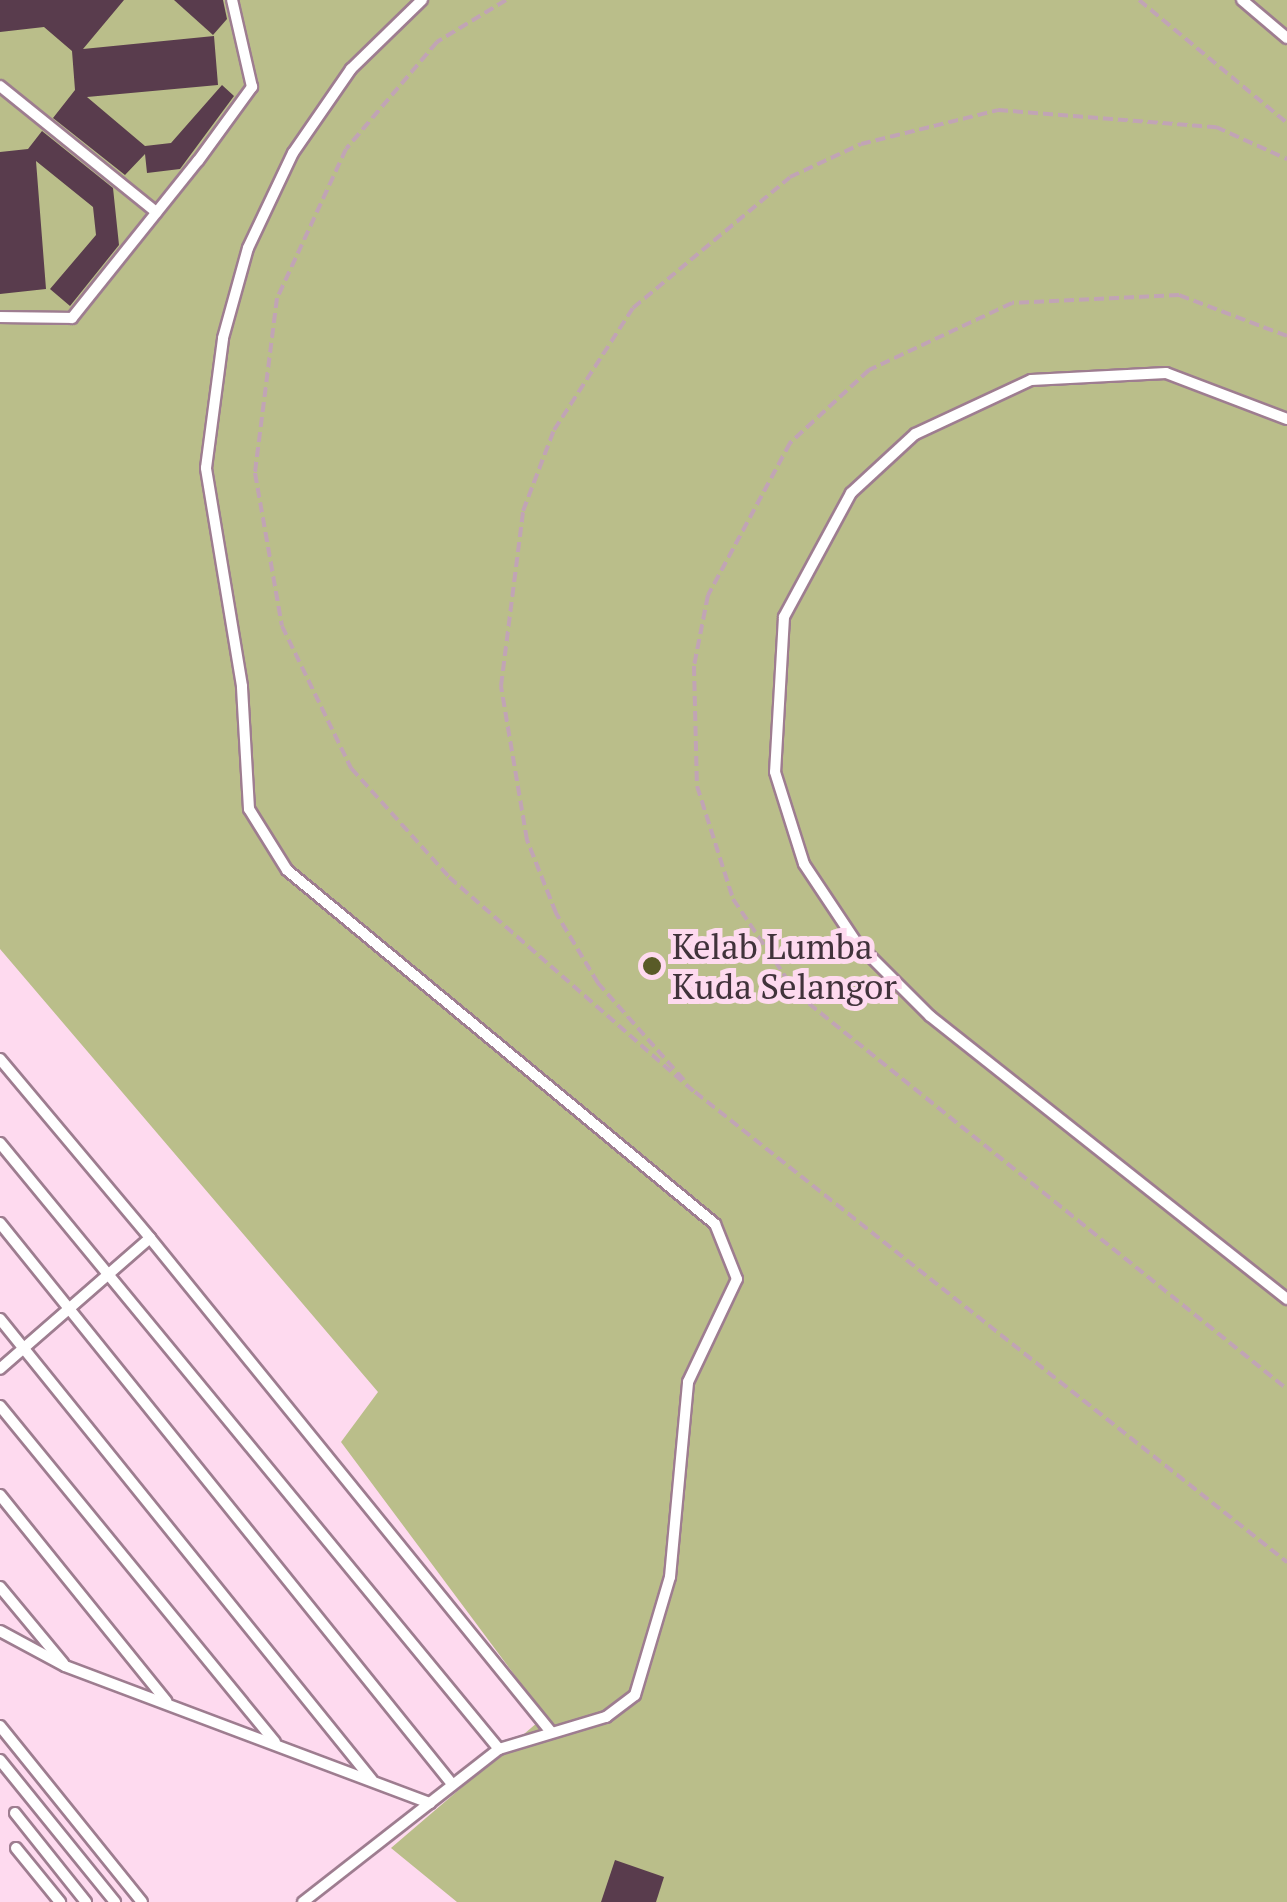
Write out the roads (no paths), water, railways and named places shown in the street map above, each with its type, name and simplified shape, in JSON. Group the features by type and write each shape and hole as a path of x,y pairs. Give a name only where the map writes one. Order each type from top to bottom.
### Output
{"lane":[{"path":"0,317 72,318 252,87 232,0"},
{"path":"303,1902 499,1749 606,1717 635,1695 649,1668 670,1578 684,1398 730,1306 733,1258 715,1224 266,849 249,809 242,686 208,483 223,338 248,248 293,153 351,69 422,0"},
{"path":"1242,0 1287,38"},
{"path":"0,86 156,212"},
{"path":"1287,419 1166,372 1031,380 914,434 850,493 784,617 775,772 804,864 856,942 930,1016 1287,1299"},
{"path":"0,1059 551,1732"},
{"path":"0,1143 499,1749"},
{"path":"0,1223 452,1784"},
{"path":"0,1370 150,1238"},
{"path":"0,1319 372,1780"},
{"path":"0,1406 277,1744"},
{"path":"0,1495 167,1702"},
{"path":"0,1587 65,1666"},
{"path":"0,1631 65,1666 430,1803"},
{"path":"0,1726 142,1902"},
{"path":"0,1760 115,1902"},
{"path":"15,1813 86,1902"},
{"path":"16,1848 60,1902"}],"place":[{"name":"Kelab Lumba Kuda Selangor","path":"652,966"}]}
